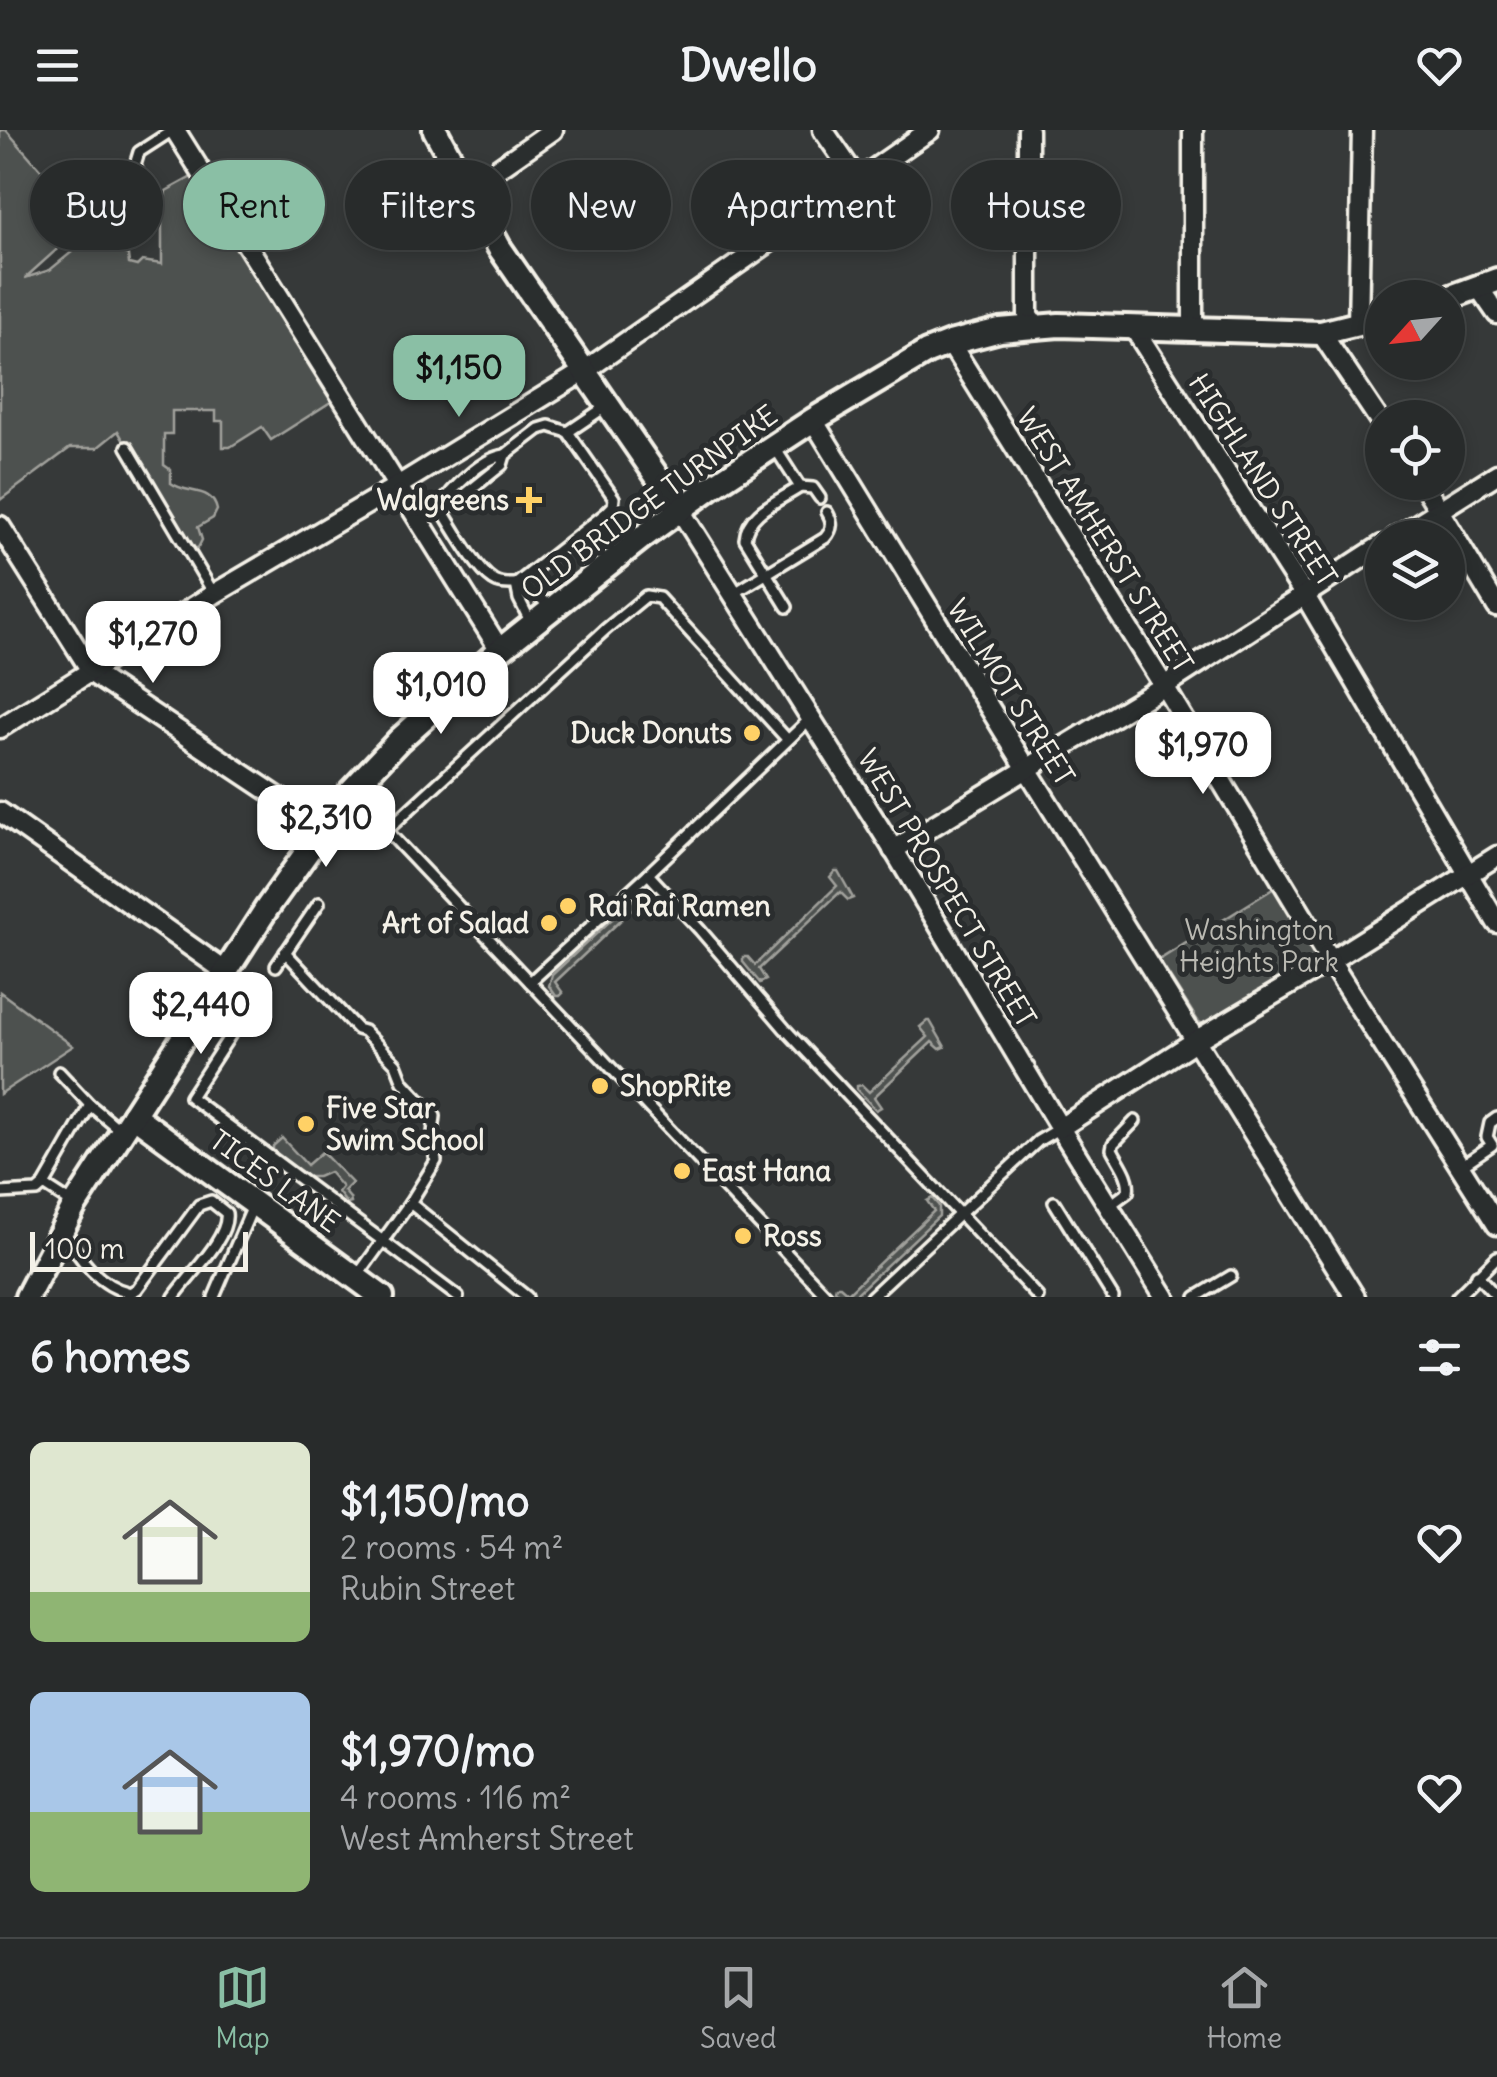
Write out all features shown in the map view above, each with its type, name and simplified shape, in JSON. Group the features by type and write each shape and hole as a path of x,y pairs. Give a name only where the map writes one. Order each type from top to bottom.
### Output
{"street":[{"path":"174,130 500,650"},
{"path":"435,130 451,160"},
{"path":"510,160 554,130"},
{"path":"823,130 844,160"},
{"path":"886,160 930,130"},
{"path":"1028,130 1028,316 1036,326"},
{"path":"1193,130 1193,330"},
{"path":"1358,325 1362,130"},
{"path":"502,250 680,510"},
{"path":"0,728 583,372 757,250"},
{"path":"1488,284 1497,314"},
{"name":"OLD BRIDGE TURNPIKE","path":"28,1297 75,1205 127,1123 225,972 350,792 398,740 500,650 644,536 813,420 927,352 950,343 1000,330 1058,324 1321,334 1365,323"},
{"name":"HIGHLAND STREET","path":"1133,328 1304,594 1497,923"},
{"path":"1321,334 1366,400"},
{"name":"WEST AMHERST STREET","path":"950,343 1497,1224"},
{"name":"WILMOT STREET","path":"813,420 1354,1297"},
{"path":"1424,520 1497,474"},
{"path":"1434,500 1497,607"},
{"name":"WEST PROSPECT STREET","path":"680,510 1166,1297"},
{"path":"0,526 93,674 323,828"},
{"path":"893,850 1164,686 1365,556"},
{"path":"0,812 225,972"},
{"path":"1060,1128 1497,856"},
{"name":"TICES LANE","path":"127,1123 254,1203 382,1297"}],"lane":[{"path":"137,160 139,152 174,130"},
{"path":"568,432 607,405"},
{"path":"418,522 440,508 452,490 494,456 504,455 539,429 549,426 568,432 609,488 613,506 516,584"},
{"path":"774,446 800,487"},
{"path":"128,447 214,594"},
{"path":"787,607 746,539 746,526 754,516 800,487 813,488 820,498"},
{"path":"440,508 493,580 532,590 552,609"},
{"path":"733,594 825,538 832,530 827,512"},
{"path":"516,584 532,625"},
{"path":"387,830 646,596 659,598 787,740"},
{"path":"530,982 811,718"},
{"path":"350,792 828,1297"},
{"path":"648,874 785,1029 1038,1297"},
{"path":"276,966 318,904"},
{"path":"285,952 357,1029 396,1064 403,1082 435,1116 432,1142 436,1162 357,1277"},
{"path":"246,1011 190,1097 458,1297"},
{"path":"59,1072 90,1105 127,1123"},
{"path":"0,1193 37,1192 44,1186 90,1105"},
{"path":"1461,1166 1492,1145 1487,1137 1490,1123 1497,1118"},
{"path":"1110,1206 1128,1192 1129,1185 1113,1144 1136,1121"},
{"path":"871,1297 1038,1141 1060,1128"},
{"path":"44,1186 75,1205"},
{"path":"62,1228 86,1266 105,1284 130,1293 200,1205 211,1201 226,1213 228,1221 212,1250 174,1297"},
{"path":"1054,1202 1112,1297"},
{"path":"214,1297 254,1203"},
{"path":"410,1203 527,1297"},
{"path":"1456,1297 1497,1257"},
{"path":"1477,1275 1496,1296"},
{"path":"1196,1297 1231,1276"},
{"path":"1477,1297 1488,1286"}],"green space":[{"path":"0,130 6,130 32,160 30,250 56,250 25,278 50,270 74,250 118,250 128,255 129,264 162,264 166,191 183,182 183,250 249,250 340,396 271,440 262,427 230,447 223,447 223,421 216,421 216,411 172,411 172,434 164,434 164,465 171,470 171,483 210,497 217,510 213,518 198,527 202,540 198,548 187,548 118,431 97,448 70,448 0,500"},
{"path":"835,871 853,898 848,900 840,892 759,969 766,980 760,983 743,957 755,965 837,886 830,877"},
{"name":"Washington Heights Park","path":"1276,887 1316,950 1314,959 1206,1027 1198,1021 1159,960"},
{"path":"646,892 657,900 656,904 650,910 640,902 555,982 563,993 556,996 549,986 552,975 640,893"},
{"path":"0,992 73,1046 0,1094"},
{"path":"927,1021 945,1047 940,1049 932,1042 874,1097 881,1107 876,1110 857,1086 862,1085 869,1092 928,1037 920,1027"},
{"path":"282,1138 307,1165 322,1152 352,1183 344,1191 351,1203 347,1204 338,1192 342,1187 329,1172 308,1177 273,1151"},
{"path":"932,1198 939,1206 939,1216 855,1295 841,1296 836,1286 848,1293 934,1211 927,1201"}],"place":[{"name":"Walgreens","path":"529,500"},
{"name":"Duck Donuts","path":"752,733"},
{"name":"Rai Rai Ramen","path":"568,906"},
{"name":"Art of Salad","path":"549,923"},
{"name":"ShopRite","path":"600,1086"},
{"name":"Five Star Swim School","path":"306,1124"},
{"name":"East Hana","path":"682,1171"},
{"name":"Ross","path":"743,1236"}]}
